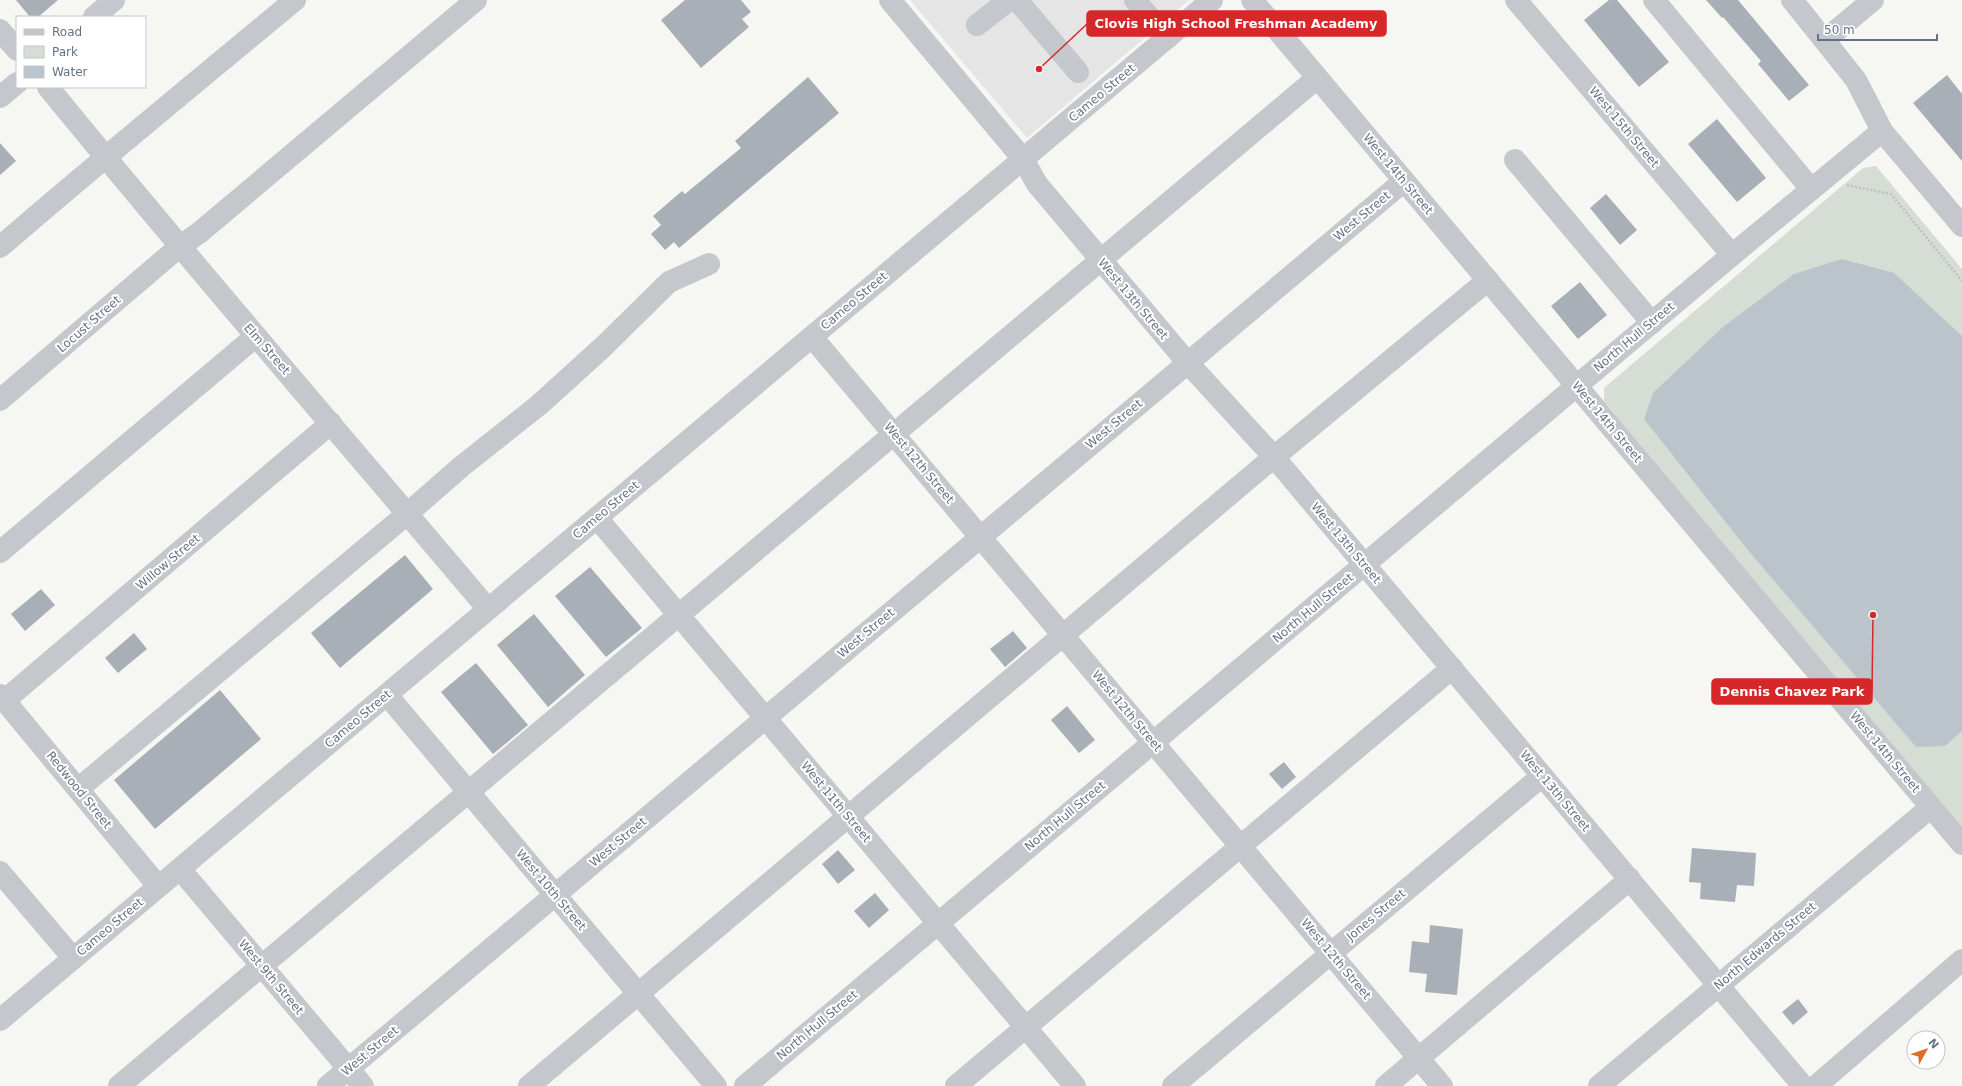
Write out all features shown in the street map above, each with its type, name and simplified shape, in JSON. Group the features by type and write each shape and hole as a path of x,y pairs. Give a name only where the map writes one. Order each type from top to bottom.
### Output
{"street":[{"path":"95,16 114,0"},
{"path":"0,247 105,157 295,0"},
{"name":"Locust Street","path":"0,400 178,247 199,233 476,0"},
{"name":"West 13th Street","path":"890,0 1023,159 1037,184 1100,259 1187,362 1274,457 1803,1086"},
{"path":"977,25 1009,0"},
{"path":"1017,0 1078,72"},
{"path":"1135,0 1167,38"},
{"name":"Cameo Street","path":"0,1020 1212,0"},
{"name":"West 14th Street","path":"1252,0 1962,844"},
{"name":"West 15th Street","path":"1516,0 1732,255"},
{"path":"1654,0 1811,189"},
{"path":"1792,0 1856,80 1882,131 1962,226"},
{"path":"1825,40 1873,0"},
{"path":"0,30 16,49"},
{"path":"119,1086 1100,259 1317,78"},
{"path":"0,97 16,84"},
{"name":"Elm Street","path":"49,88 178,247 331,423 488,609"},
{"name":"North Hull Street","path":"745,1086 1364,564 1882,131"},
{"path":"1515,160 1652,323"},
{"name":"West Street","path":"328,1086 1404,181"},
{"path":"78,789 407,514 462,466 539,405 604,346 669,282 708,264"},
{"path":"529,1086 1064,636 1274,457 1488,280"},
{"path":"0,552 256,336"},
{"name":"West 12th Street","path":"812,337 1442,1086"},
{"name":"Willow Street","path":"2,698 331,423"},
{"name":"West 11th Street","path":"597,518 1075,1086"},
{"path":"956,1086 1452,668"},
{"name":"West 10th Street","path":"387,695 716,1086"},
{"name":"Redwood Street","path":"2,698 158,886"},
{"name":"Jones Street","path":"1173,1086 1542,776"},
{"name":"North Edwards Street","path":"1599,1086 1931,807"},
{"name":"West 9th Street","path":"180,869 363,1086"},
{"path":"0,872 73,958"},
{"path":"1386,1086 1630,879"},
{"path":"1816,1086 1962,960"}],"path":[{"path":"1840,183 1891,194 1962,280"}],"shaded area":[{"path":"910,0 1189,0 1027,138"}],"green space":[{"path":"1876,166 1962,269 1962,828 1604,401 1604,388 1863,168"}],"water":[{"path":"1842,259 1894,273 1962,336 1962,731 1945,746 1916,747 1747,549 1644,419 1653,393 1724,326 1794,274"}],"building":[{"path":"16,0 58,0 39,16 29,16"},
{"path":"685,0 741,0 751,12 742,19 749,27 701,68 661,20"},
{"path":"1609,0 1617,0 1669,62 1639,87 1584,20"},
{"path":"1706,0 1738,0 1809,85 1789,101 1758,64 1761,61 1723,17 1722,18"},
{"path":"1947,75 1962,94 1962,161 1913,103"},
{"path":"808,77 839,113 679,248 674,242 665,250 651,234 661,225 653,216 682,191 685,194 741,148 735,141"},
{"path":"1717,119 1766,178 1737,202 1688,144"},
{"path":"0,143 16,161 0,175"},
{"path":"1606,194 1637,230 1620,245 1590,208"},
{"path":"1580,282 1607,315 1578,339 1551,306"},
{"path":"405,555 433,589 340,668 311,633"},
{"path":"590,567 642,628 606,657 555,596"},
{"path":"41,589 55,605 25,631 11,614"},
{"path":"534,614 585,675 548,707 497,645"},
{"path":"1013,631 1027,648 1005,667 990,649"},
{"path":"134,633 147,649 118,673 105,658"},
{"path":"476,663 528,725 493,754 441,692"},
{"path":"220,690 261,739 155,829 114,780"},
{"path":"1067,706 1095,740 1079,753 1051,720"},
{"path":"1284,762 1296,777 1282,789 1269,774"},
{"path":"1692,848 1756,853 1754,886 1737,885 1735,902 1700,899 1701,883 1689,882"},
{"path":"838,850 855,870 838,884 822,864"},
{"path":"875,893 889,910 869,928 854,911"},
{"path":"1430,925 1463,929 1457,995 1425,992 1427,974 1409,972 1412,941 1429,943"},
{"path":"1798,999 1808,1012 1793,1025 1782,1012"}],"place":[{"name":"Clovis High School Freshman Academy","path":"1039,69"},
{"name":"Dennis Chavez Park","path":"1873,615"}]}
